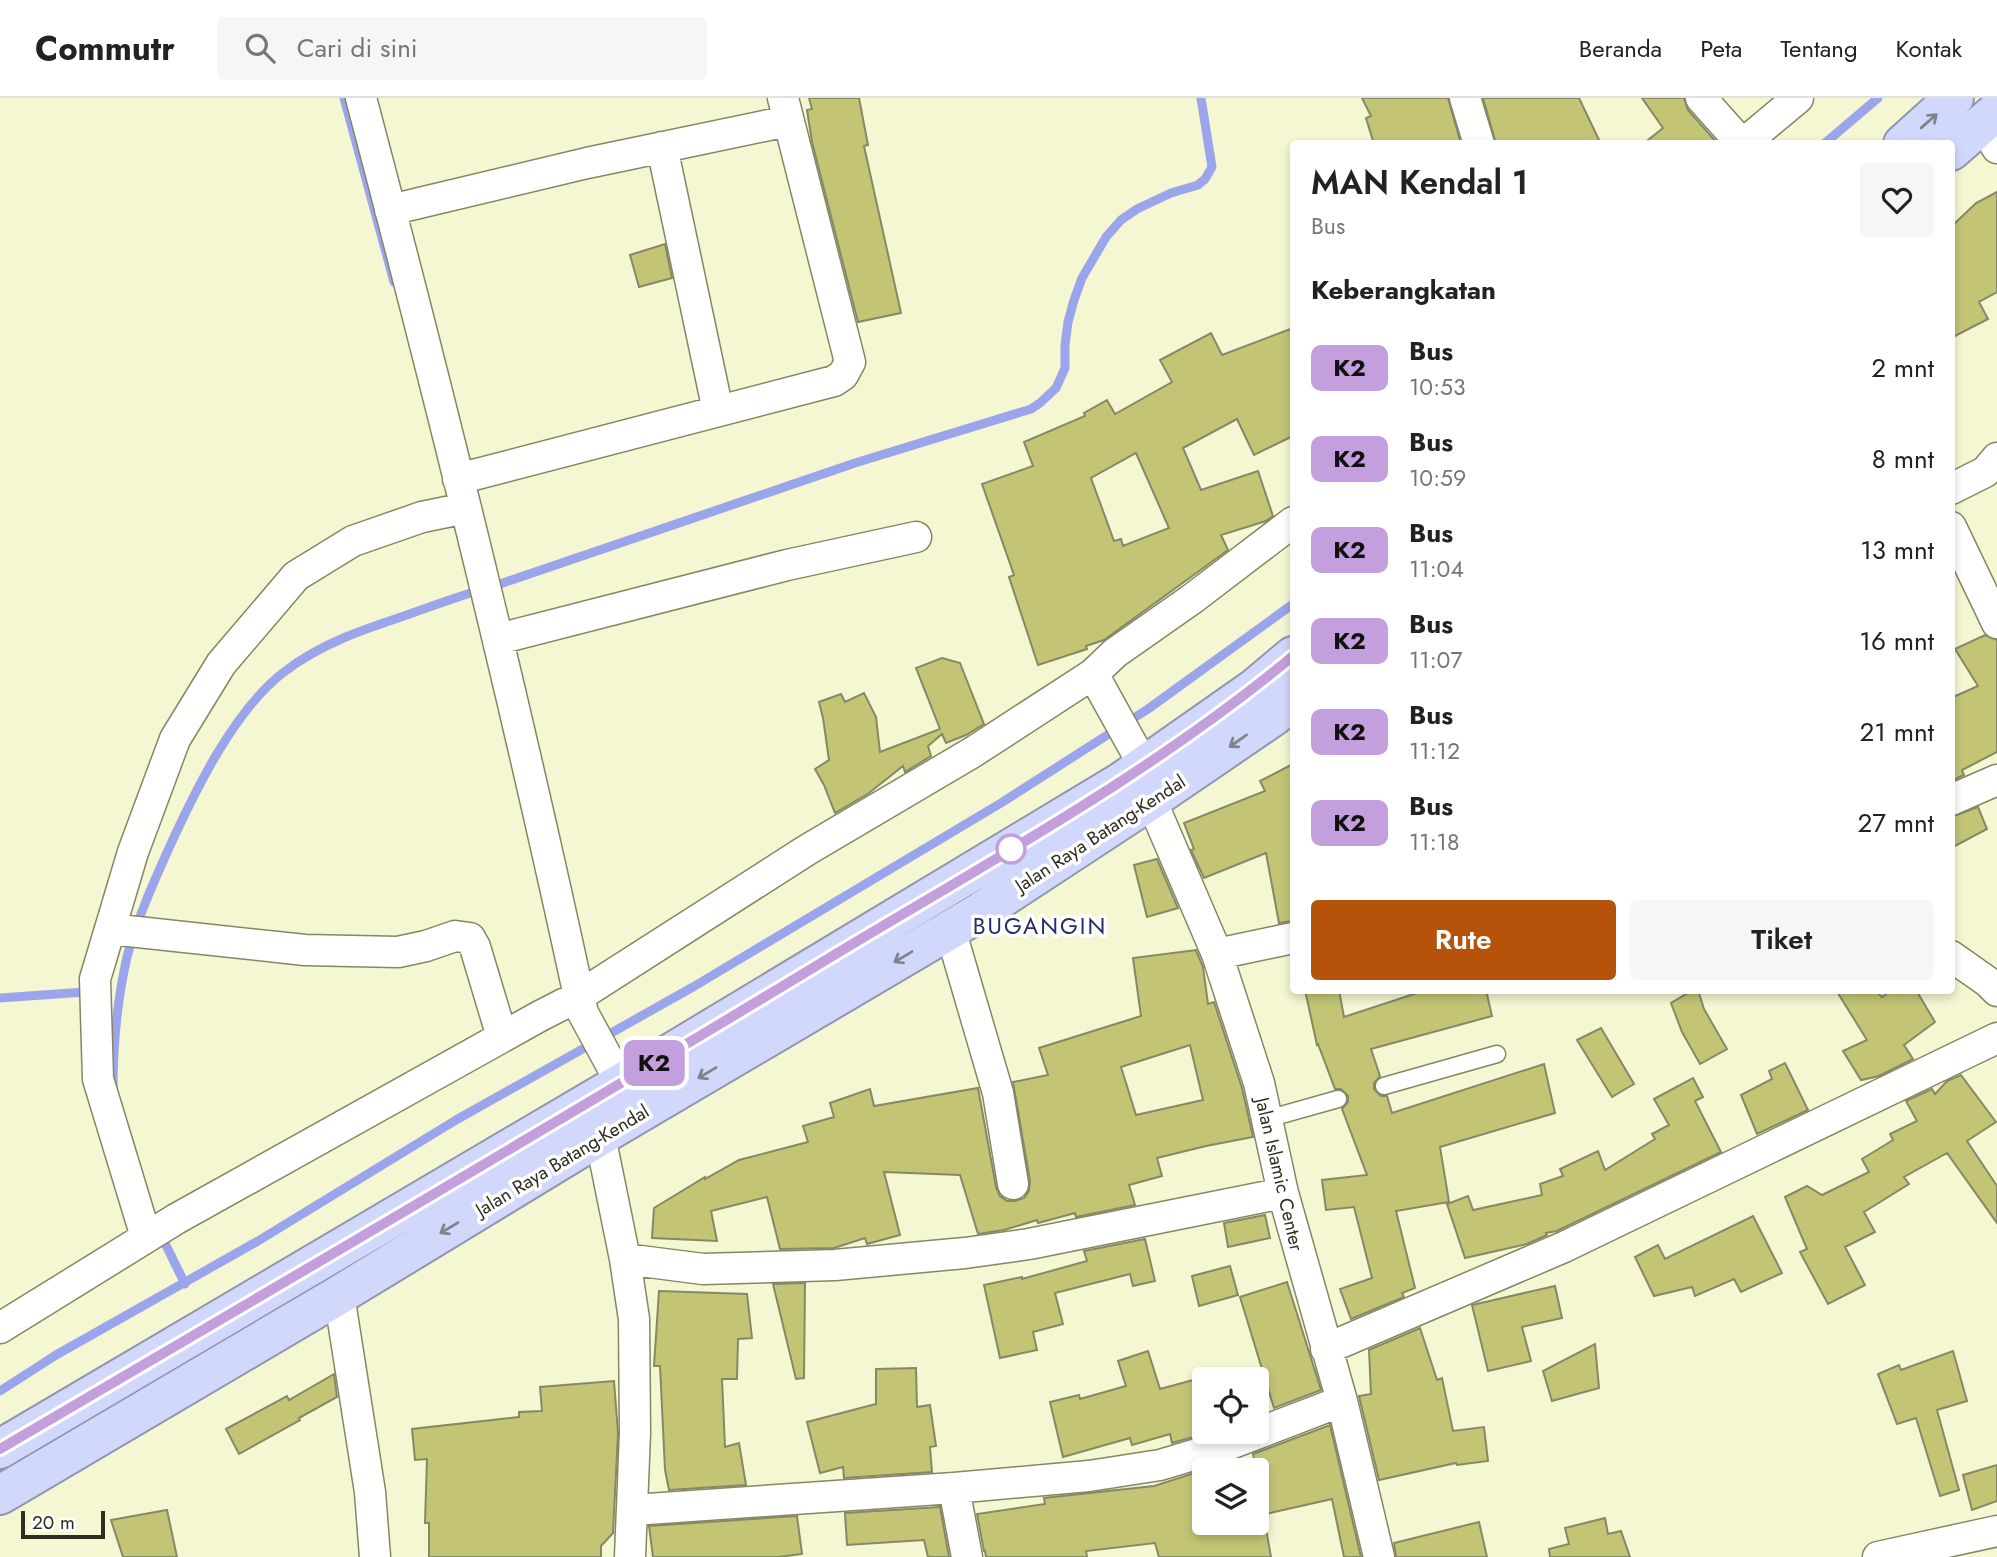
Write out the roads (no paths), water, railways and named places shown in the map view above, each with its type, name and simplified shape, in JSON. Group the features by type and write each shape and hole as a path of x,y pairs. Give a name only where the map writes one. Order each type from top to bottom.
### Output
{"highway":[{"path":"1907,140 1954,98"},
{"path":"1955,149 1992,127"},
{"name":"Jalan Raya Batang-Kendal","path":"0,1495 950,929 1290,659"},
{"name":"Jalan Raya Batang-Kendal","path":"0,1450 615,1070 981,867 1143,773 1274,716 1290,703"}],"street":[{"path":"361,98 498,639 581,1004 615,1070"},
{"path":"1465,98 1478,140"},
{"path":"1700,98 1739,140"},
{"path":"1748,140 1798,98"},
{"path":"390,210 662,147 786,109 850,362 843,375 834,381 458,479"},
{"path":"662,147 718,411"},
{"path":"1955,487 1985,472 1997,458"},
{"path":"158,1230 98,1079 95,979 117,930 133,852 175,739 221,664 296,576 353,541 422,517 466,508"},
{"path":"0,1328 158,1230 502,1037 581,1004 807,850 1095,679 1115,653 1290,524"},
{"path":"1955,535 1997,623"},
{"path":"498,639 787,565 916,537"},
{"name":"Jalan Islamic Center","path":"1095,679 1143,773 1217,954 1259,1083 1283,1194 1342,1401 1379,1557"},
{"path":"1955,798 1997,780"},
{"path":"950,929 998,1093 1013,1184"},
{"path":"117,930 305,950 398,952 455,936 470,938 502,1037"},
{"path":"1217,954 1290,939"},
{"path":"1955,959 1997,991"},
{"path":"1326,1349 1564,1247 1997,1038"},
{"path":"600,1136 625,1259 634,1319 635,1433 630,1557"},
{"path":"625,1259 703,1269 835,1265 965,1253 1029,1244 1283,1194"},
{"path":"339,1295 370,1492 375,1557"},
{"path":"633,1510 1089,1476 1160,1465 1230,1444 1342,1401"},
{"path":"954,1488 967,1557"},
{"path":"1878,1557 1997,1531"}],"lane":[{"path":"1384,1086 1497,1054"},
{"path":"1267,1119 1338,1099"}],"waterway":[{"path":"344,98 394,282"},
{"path":"497,585 855,463 1031,409 1040,403 1056,388 1065,368 1068,322 1074,300 1082,278 1106,237 1121,220 1137,209 1171,193 1198,185 1212,167 1201,98"},
{"path":"1829,140 1878,98"},
{"path":"113,1089 118,1006 127,957 136,929 157,875 191,802 232,729 266,688 312,653 357,632 480,590"},
{"path":"0,1391 56,1355 258,1241 456,1120 693,987 1001,803 1148,709 1290,606"},
{"path":"0,998 85,992"},
{"path":"161,1235 185,1284"}],"district":[{"name":"BUGANGIN","path":"1040,926"}]}
